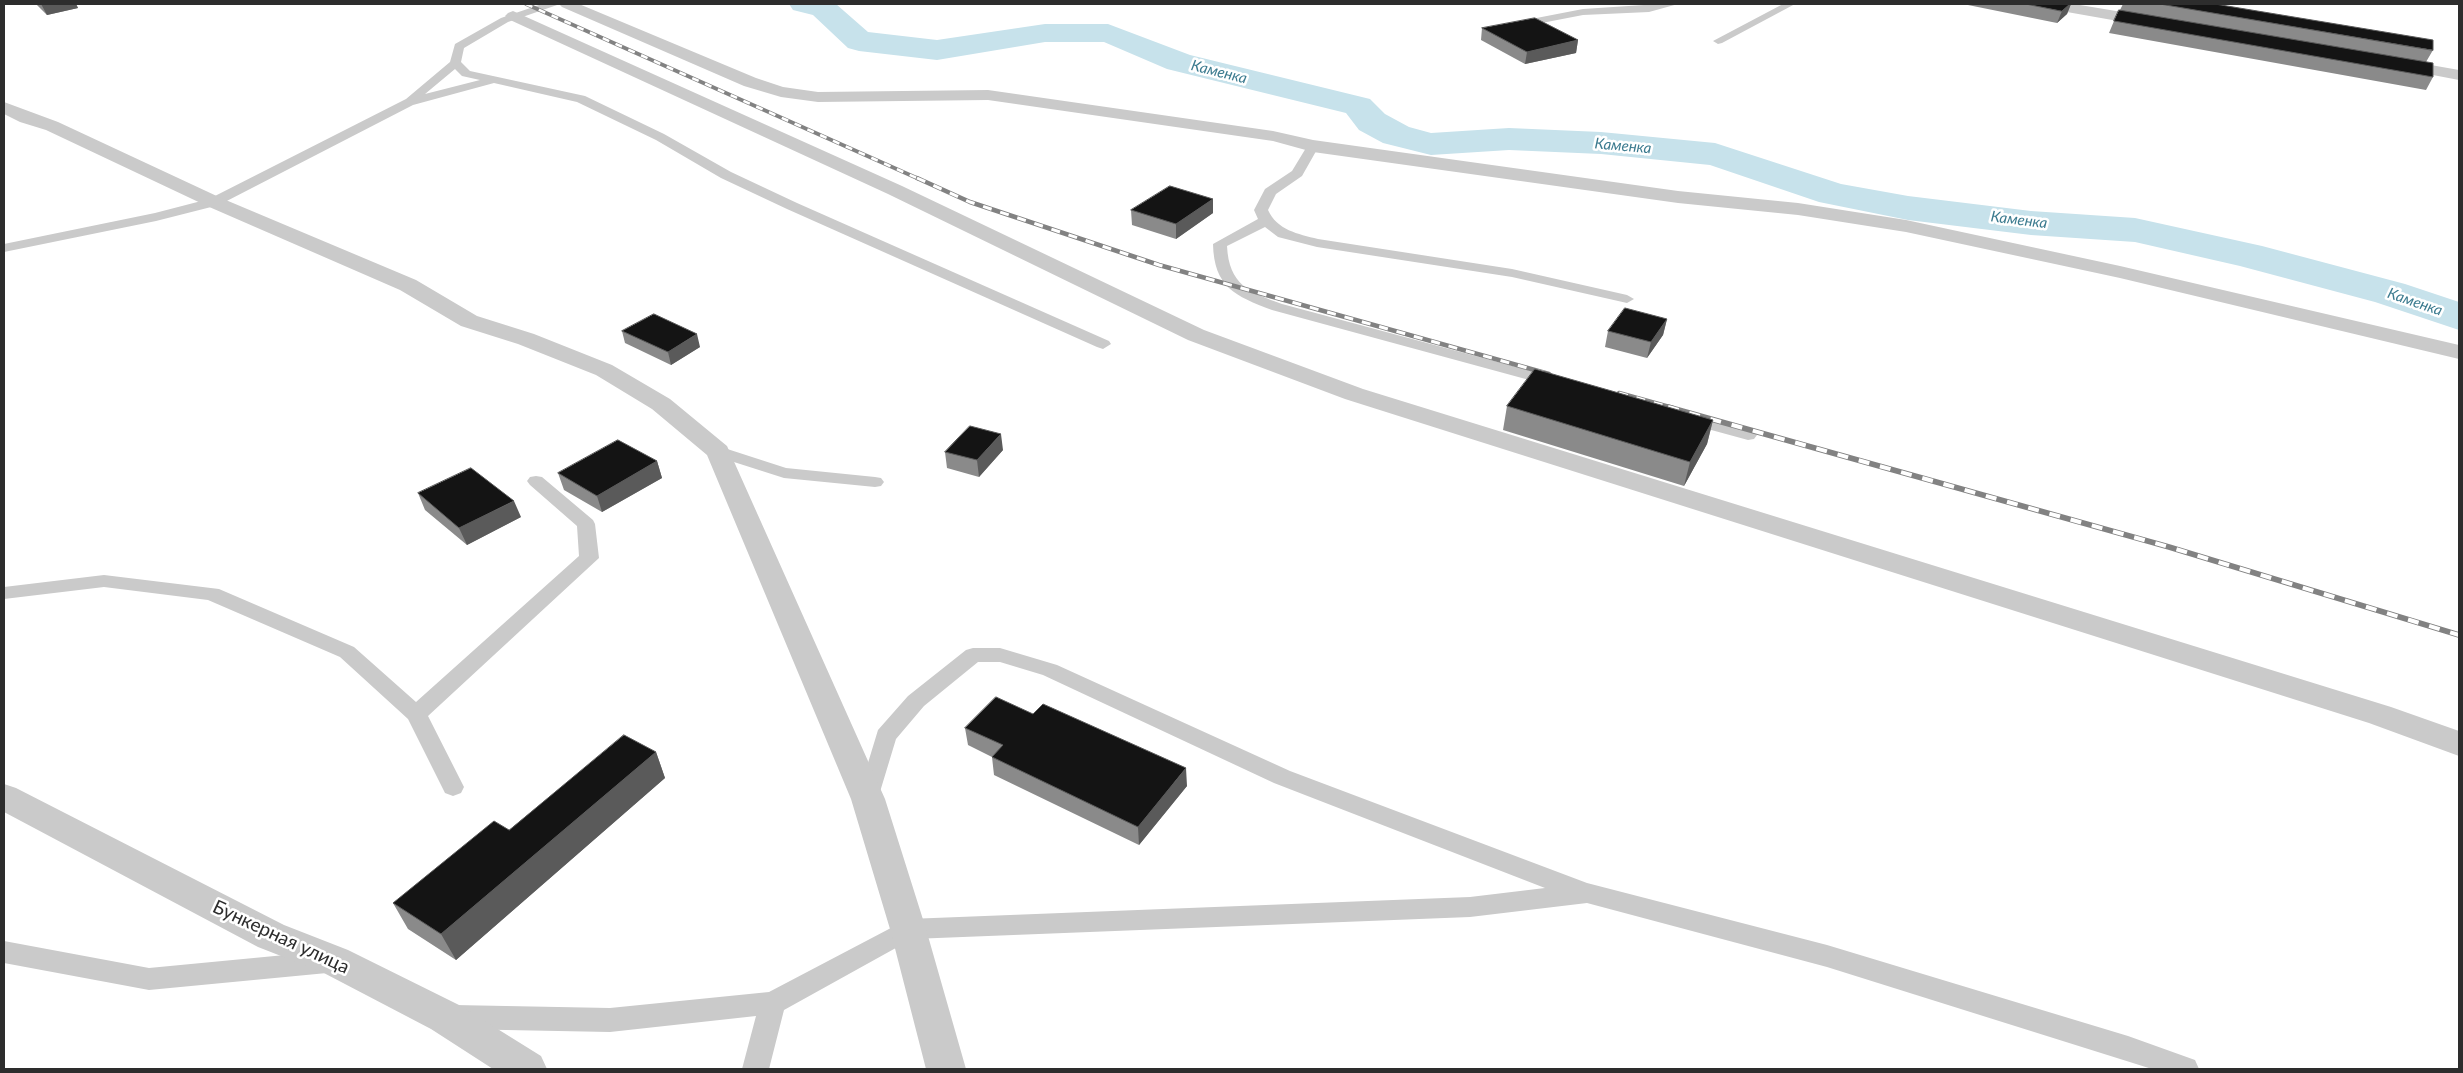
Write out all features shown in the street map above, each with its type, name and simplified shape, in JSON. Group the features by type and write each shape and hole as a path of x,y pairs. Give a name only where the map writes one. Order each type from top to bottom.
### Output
{"street":[{"path":"567,4 750,82 781,92 818,97 988,96 1274,136 1313,146 1406,157 1678,197 1798,209 1906,226 2120,272 2454,352"},
{"path":"2050,4 2167,24"},
{"path":"513,16 894,190 1205,338 1354,394 2380,715 2459,744"},
{"path":"2381,62 2459,75"},
{"path":"4,107 26,118 52,126 214,202 408,285 469,321 526,339 604,370 661,404 718,451 868,798 908,929 946,1069"},
{"name":"Бункерная улица","path":"4,797 271,936 335,961 445,1017 527,1069"}],"lane":[{"path":"409,102 455,63 459,46 489,26 513,16 555,4"},
{"path":"1520,24 1583,12 1649,9 1673,4"},
{"path":"1718,41 1790,4"},
{"path":"455,63 466,74 554,92 588,102 660,137 726,175 783,202 1103,344"},
{"path":"4,248 156,218 214,202 409,102 491,80"},
{"path":"1313,146 1297,173 1270,192 1261,210 1266,222 1283,234 1317,243 1512,273 1627,299"},
{"path":"1266,222 1220,244 1220,263 1233,286 1250,296 1277,307 1565,385"},
{"path":"1671,414 1748,435"},
{"path":"718,451 784,473 875,482"},
{"path":"416,714 589,558 586,524 536,481"},
{"path":"4,594 104,581 212,594 347,652 416,714 454,787"},
{"path":"868,798 886,736 916,701 973,655 1000,655 1050,670 1282,777 1587,893 1836,959 2128,1048 2185,1069"},
{"path":"445,1017 610,1020 774,1003 908,929 1470,907 1587,893"},
{"path":"4,952 149,979 335,961"},
{"path":"756,1069 774,1003"}],"building":[{"path":"2026,4 2070,4 2062,11"},
{"path":"2160,4 2215,4 2433,40 2433,50"},
{"path":"2119,10 2433,63 2433,77 2114,21"},
{"path":"1535,18 1578,40 1527,52 1482,28"},
{"path":"1170,186 1213,199 1176,224 1131,210"},
{"path":"1625,308 1667,319 1651,342 1608,331"},
{"path":"654,314 697,334 668,352 622,331"},
{"path":"1535,369 1713,420 1690,462 1507,406"},
{"path":"970,426 1001,434 977,460 945,452"},
{"path":"618,440 657,461 597,496 558,473"},
{"path":"471,468 514,501 459,528 418,493"},
{"path":"996,697 1033,714 1043,704 1186,768 1138,827 992,757 1003,745 965,728"},
{"path":"624,735 656,752 441,934 393,903 494,821 509,830"}],"waterway":[{"name":"Каменка","path":"804,4 823,8 859,41 937,50 1045,33 1108,33 1179,62 1358,106 1372,122 1396,135 1431,144 1509,139 1601,143 1715,154 1833,194 1908,208 2031,223 2135,230 2247,255 2390,293 2459,317"}],"railway":[{"path":"526,4 919,179"},
{"path":"917,178 970,202 1159,265 1549,374"},
{"path":"1619,393 1673,408"},
{"path":"1668,407 2169,547 2459,635"}]}
